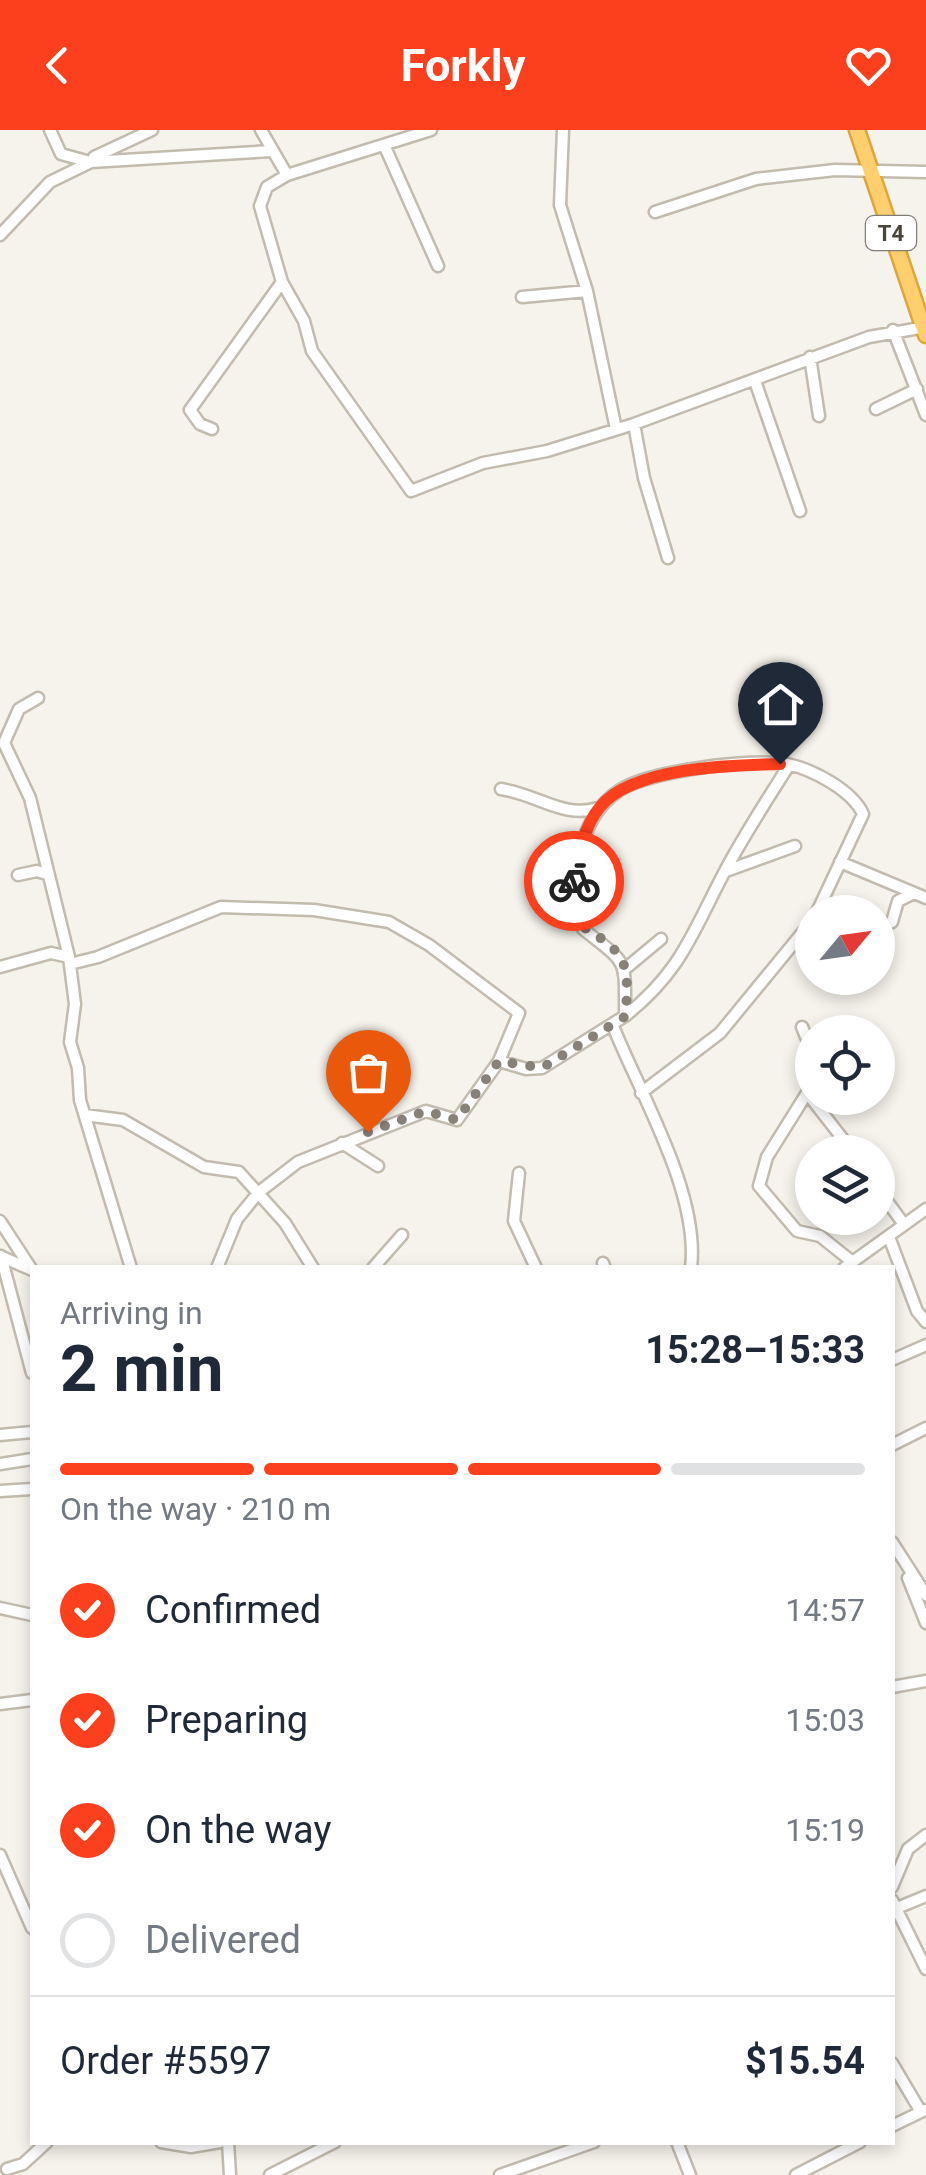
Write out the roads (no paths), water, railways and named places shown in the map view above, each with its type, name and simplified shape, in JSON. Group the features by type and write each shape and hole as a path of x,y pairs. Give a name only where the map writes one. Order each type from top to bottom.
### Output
{"highway":[{"name":"T4","path":"857,130 925,330"}],"street":[{"path":"50,130 61,154 88,162 271,151"},
{"path":"0,236 50,182 152,130"},
{"path":"261,130 287,175"},
{"path":"430,130 287,175 267,188 260,206 282,282 304,321 312,351 411,491 483,463 548,451 634,424 892,330 925,330"},
{"path":"563,130 558,192 586,290 616,429"},
{"path":"385,147 438,266"},
{"path":"655,212 756,179 868,170 926,172"},
{"path":"212,429 200,424 190,410 282,282"},
{"path":"522,297 586,290"},
{"path":"892,330 926,414"},
{"path":"810,358 818,416"},
{"path":"755,381 800,510"},
{"path":"876,409 916,390"},
{"path":"634,424 668,558"},
{"path":"38,698 19,710 4,743 30,798 69,960 76,1004 70,1042 85,1115 129,1265"},
{"path":"501,789 532,794 567,812 599,807 630,784 658,777 748,765 789,765 836,787 861,809 825,895"},
{"path":"499,1061 542,1068 612,1026 649,997 692,943 725,872 789,765"},
{"path":"599,807 580,848 574,899 583,929 616,953 625,969 626,1016"},
{"path":"725,872 795,846"},
{"path":"840,862 921,895"},
{"path":"18,875 37,870 46,874"},
{"path":"895,914 902,897 921,895"},
{"path":"0,967 52,953 69,960 98,958 222,907 314,910 378,918 429,945 519,1013 499,1061 457,1120 426,1111 298,1162 259,1192 236,1219 218,1265"},
{"path":"625,969 661,938"},
{"path":"641,1094 720,1033 795,943"},
{"path":"612,1026 662,1140 689,1223 691,1265"},
{"path":"795,1113 768,1157 758,1186 797,1231 820,1236 847,1264 926,1209"},
{"path":"85,1115 123,1120 204,1167 239,1172 259,1192 311,1265"},
{"path":"341,1142 378,1166"},
{"path":"519,1173 514,1221 535,1265"},
{"path":"895,1212 903,1223"},
{"path":"0,1221 30,1267"},
{"path":"376,1265 402,1235"},
{"path":"888,1237 917,1311 926,1322"},
{"path":"1,1256 30,1269"},
{"path":"1,1256 30,1365"},
{"path":"895,1359 926,1345"},
{"path":"895,1444 926,1428"},
{"path":"0,1435 30,1432"},
{"path":"0,1464 30,1459"},
{"path":"0,1492 30,1488"},
{"path":"895,1547 926,1595"},
{"path":"908,1568 908,1582 926,1623"},
{"path":"0,1608 30,1616"},
{"path":"895,1686 926,1681"},
{"path":"0,1704 30,1700"},
{"path":"895,1880 908,1848 926,1834"},
{"path":"0,1855 30,1923"},
{"path":"926,1896 895,1904 926,1969"},
{"path":"895,2068 924,2111 895,2125"},
{"path":"6,2167 24,2164 44,2145"},
{"path":"228,2145 230,2175"},
{"path":"270,2175 286,2172 330,2145"},
{"path":"500,2175 585,2145"},
{"path":"677,2145 690,2175"},
{"path":"796,2175 835,2148"}]}
